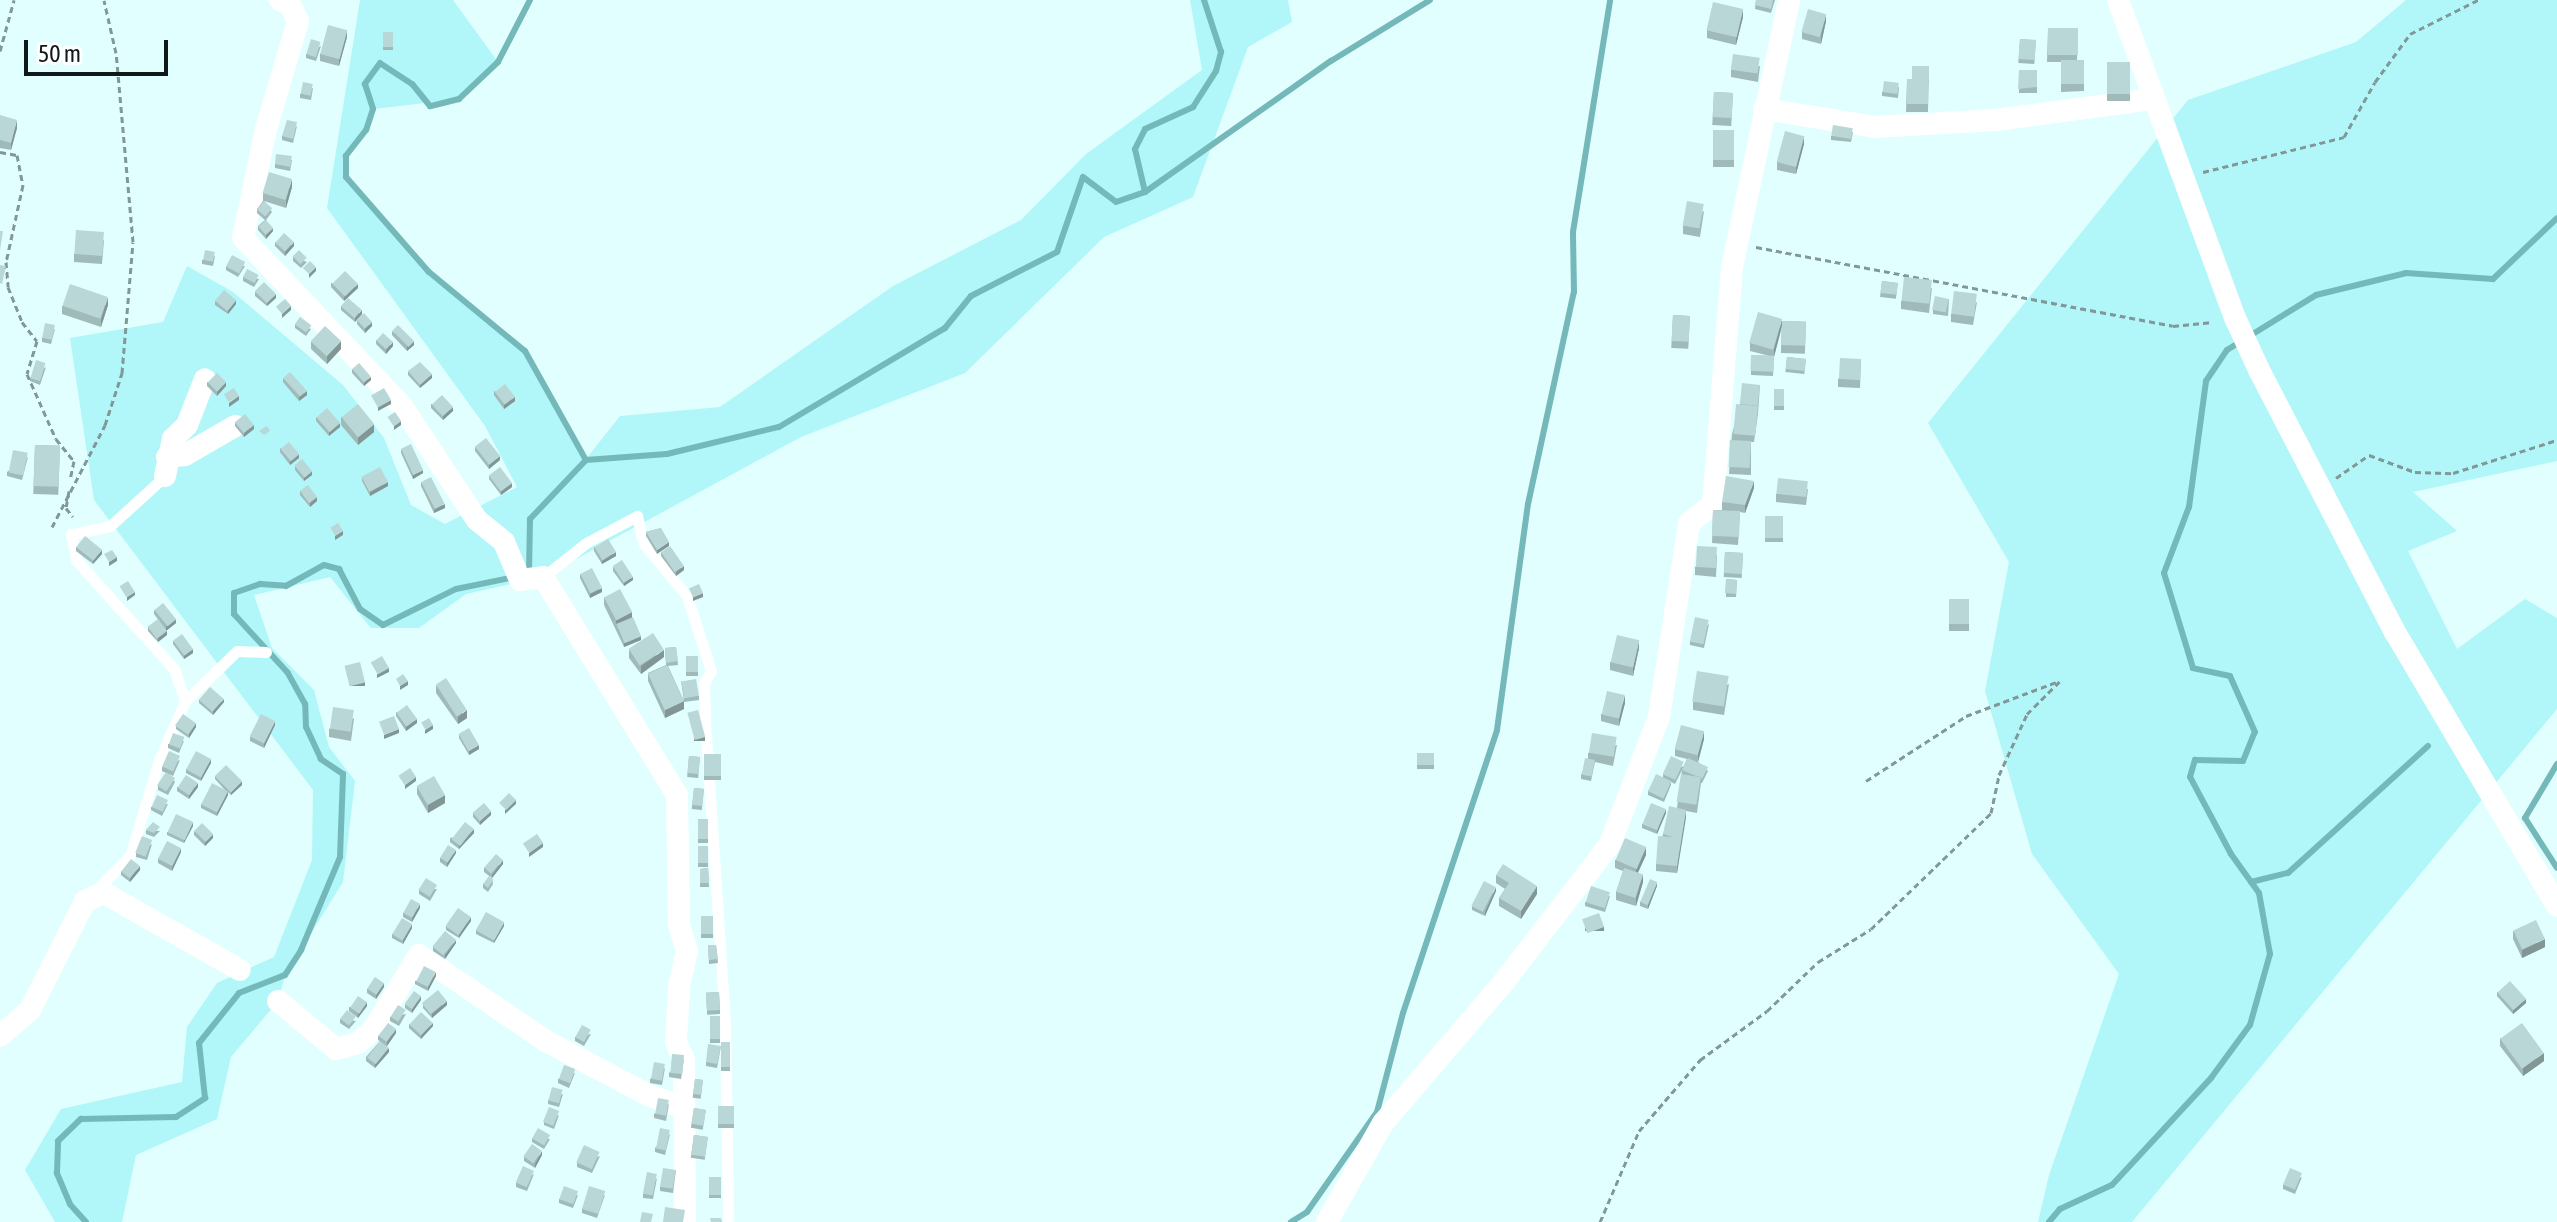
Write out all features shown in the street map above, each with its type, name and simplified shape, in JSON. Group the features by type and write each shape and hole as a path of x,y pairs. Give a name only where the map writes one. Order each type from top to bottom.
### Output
{"street":[{"path":"280,0 290,4 298,21 262,144 243,238 402,406 477,520 504,542 520,580 543,577 677,795 679,925 687,951 679,987 676,1042 684,1060 685,1222"},
{"path":"1327,1222 1383,1123 1503,983 1610,844 1659,717 1689,523 1713,504 1737,244 1789,0"},
{"path":"2118,0 2236,320 2259,370 2395,632 2557,906"},
{"path":"1764,109 1875,127 1996,120 2154,99"},
{"path":"166,466 173,439 187,425 205,379"},
{"path":"166,466 235,426"},
{"path":"0,1036 30,1010 85,901 104,893 240,970"},
{"path":"278,1001 336,1049 358,1043 373,1030 419,955 546,1041 648,1095 683,1107"}],"lane":[{"path":"166,466 110,526 82,528 71,534 76,560 174,669 185,701"},
{"path":"543,577 586,543 637,516 643,543 687,596 711,671 704,683 705,721 725,1021 728,1222"},
{"path":"85,901 130,856 159,760 185,701 237,651 266,652"}],"path":[{"path":"0,51 14,0"},
{"path":"52,527 70,484 105,425 122,373 133,242 116,53 104,0"},
{"path":"2183,178 2344,137 2375,82 2410,34 2478,0"},
{"path":"0,152 17,155 23,185 6,262 8,287 22,322 37,341 27,374 56,439 74,461 66,508 82,528"},
{"path":"1737,244 2173,326 2236,320"},
{"path":"2321,489 2369,455 2415,472 2453,473 2557,440"},
{"path":"1600,1222 1639,1131 1700,1060 1767,1011 1818,962 1871,929 1991,813 1999,775 2027,714 2062,679 1966,716 1866,781"}],"shaded area":[{"path":"360,0 453,0 498,62 459,99 374,109 366,130 346,156 346,177 429,272 525,351 586,459 620,416 720,407 893,286 1021,220 1086,154 1202,70 1190,0 1288,0 1292,22 1248,47 1193,197 1104,237 965,373 801,437 543,577 466,594 419,628 371,628 330,577 254,595 272,648 314,690 329,747 355,781 343,882 285,975 278,1001 231,1057 217,1119 136,1155 122,1222 55,1222 25,1170 61,1109 182,1082 187,1027 217,983 274,957 312,860 313,790 94,500 70,338 163,322 187,266 233,292 343,385 384,438 411,505 445,524 517,487 485,426 327,208"},
{"path":"2406,0 2557,0 2557,461 2413,492 2457,531 2408,551 2457,649 2525,599 2557,618 2557,709 2132,1222 2038,1222 2049,1175 2119,974 2032,854 1985,691 2009,562 1928,423 2188,100 2356,42"}],"building":[{"path":"1756,0 1773,0 1771,9 1755,5"},
{"path":"1713,2 1743,9 1737,37 1706,30"},
{"path":"1808,9 1826,14 1820,37 1801,32"},
{"path":"328,25 347,30 340,59 320,54"},
{"path":"2048,28 2078,28 2078,55 2048,55"},
{"path":"383,32 393,32 393,47 383,47"},
{"path":"311,39 321,42 316,57 306,54"},
{"path":"2020,39 2036,40 2035,60 2019,59"},
{"path":"1733,54 1760,58 1758,74 1731,70"},
{"path":"2061,60 2084,60 2084,84 2061,84"},
{"path":"2107,62 2130,62 2130,94 2107,94"},
{"path":"1912,66 1929,66 1929,79 1912,79"},
{"path":"2019,70 2037,70 2037,87 2018,89"},
{"path":"1907,79 1928,79 1928,104 1907,104"},
{"path":"1884,81 1899,83 1897,94 1882,92"},
{"path":"303,82 313,84 311,96 301,94"},
{"path":"1714,92 1733,93 1732,118 1713,117"},
{"path":"0,115 17,120 11,143 0,140"},
{"path":"287,120 297,122 293,139 282,136"},
{"path":"1833,125 1853,128 1851,139 1831,136"},
{"path":"1713,130 1734,130 1734,160 1713,160"},
{"path":"1785,131 1804,136 1796,167 1777,162"},
{"path":"276,154 292,156 290,167 275,164"},
{"path":"269,172 292,179 286,200 263,193"},
{"path":"264,201 272,208 265,217 257,209"},
{"path":"1687,201 1704,204 1699,229 1683,226"},
{"path":"266,220 273,228 266,235 258,227"},
{"path":"76,230 104,232 102,256 74,254"},
{"path":"284,233 294,242 285,251 275,243"},
{"path":"205,250 215,252 213,262 203,260"},
{"path":"299,250 307,258 300,264 293,256"},
{"path":"232,255 245,262 239,274 226,266"},
{"path":"310,261 316,267 309,274 303,268"},
{"path":"0,265 6,266 2,284 0,283"},
{"path":"247,269 259,275 254,283 243,277"},
{"path":"345,271 358,284 345,296 332,284"},
{"path":"1904,277 1932,280 1929,304 1901,301"},
{"path":"1882,281 1898,283 1896,295 1881,293"},
{"path":"264,282 276,294 267,303 255,291"},
{"path":"70,284 108,297 100,319 63,306"},
{"path":"224,290 236,300 227,311 215,301"},
{"path":"1954,291 1977,294 1974,317 1951,314"},
{"path":"1935,296 1949,299 1946,313 1932,310"},
{"path":"348,298 362,310 354,318 341,306"},
{"path":"285,299 291,306 282,314 276,307"},
{"path":"1758,312 1782,319 1773,350 1749,343"},
{"path":"364,313 372,322 365,329 357,320"},
{"path":"1673,315 1690,316 1689,342 1672,341"},
{"path":"300,317 311,325 306,333 295,324"},
{"path":"1782,321 1806,322 1805,346 1781,345"},
{"path":"45,323 55,325 52,340 42,338"},
{"path":"398,325 414,341 409,347 392,331"},
{"path":"325,326 341,341 327,356 311,341"},
{"path":"383,333 393,342 386,349 376,340"},
{"path":"1751,355 1774,356 1773,372 1750,371"},
{"path":"1787,357 1806,359 1805,371 1786,369"},
{"path":"1840,358 1861,359 1860,380 1839,379"},
{"path":"36,360 46,363 40,381 30,378"},
{"path":"420,362 432,374 420,385 408,371"},
{"path":"359,363 371,377 364,382 352,369"},
{"path":"290,372 307,391 300,397 283,378"},
{"path":"217,373 226,382 217,391 208,382"},
{"path":"1742,383 1760,385 1758,406 1740,404"},
{"path":"505,384 515,397 505,405 495,392"},
{"path":"234,388 239,396 229,402 224,394"},
{"path":"384,388 391,400 378,408 371,395"},
{"path":"1774,389 1784,389 1784,406 1774,406"},
{"path":"442,395 453,407 443,416 432,405"},
{"path":"358,404 374,424 358,437 342,417"},
{"path":"1736,404 1758,406 1755,436 1733,434"},
{"path":"327,408 340,423 330,432 316,417"},
{"path":"395,412 401,421 394,426 388,417"},
{"path":"245,414 254,425 244,433 235,422"},
{"path":"267,426 270,431 264,435 259,431"},
{"path":"486,438 500,456 489,465 475,447"},
{"path":"1730,440 1751,441 1750,468 1729,467"},
{"path":"289,442 299,454 291,461 281,449"},
{"path":"411,444 423,470 413,475 401,449"},
{"path":"35,445 60,446 59,487 34,486"},
{"path":"13,450 28,453 23,475 9,473"},
{"path":"302,459 312,471 305,478 294,465"},
{"path":"380,467 388,482 369,492 361,477"},
{"path":"500,467 512,483 501,491 489,475"},
{"path":"1726,476 1754,481 1745,505 1722,502"},
{"path":"431,477 445,504 435,509 421,482"},
{"path":"1778,478 1808,481 1806,497 1776,494"},
{"path":"308,485 317,497 309,503 300,491"},
{"path":"1713,510 1740,511 1739,537 1712,536"},
{"path":"1765,516 1783,516 1783,538 1765,538"},
{"path":"338,523 343,531 335,535 330,528"},
{"path":"661,528 669,542 657,550 646,532"},
{"path":"85,536 102,550 93,561 76,547"},
{"path":"608,539 616,552 602,560 594,547"},
{"path":"670,546 684,566 675,572 661,552"},
{"path":"1697,546 1717,547 1716,568 1696,567"},
{"path":"112,550 117,557 109,562 104,554"},
{"path":"1725,552 1743,553 1742,574 1724,573"},
{"path":"622,560 633,577 624,583 613,566"},
{"path":"592,568 602,588 590,594 580,574"},
{"path":"1726,579 1737,580 1736,594 1725,593"},
{"path":"128,581 135,592 126,597 120,586"},
{"path":"699,584 703,593 693,598 689,588"},
{"path":"620,589 632,612 616,620 604,597"},
{"path":"1949,599 1969,599 1969,624 1949,624"},
{"path":"163,603 176,619 168,626 154,610"},
{"path":"633,617 641,636 625,643 616,624"},
{"path":"1695,617 1709,620 1703,644 1690,641"},
{"path":"158,619 167,631 157,639 148,627"},
{"path":"653,633 664,650 640,666 629,649"},
{"path":"182,634 193,649 184,656 173,640"},
{"path":"1617,635 1639,640 1633,667 1611,662"},
{"path":"676,647 678,661 666,663 665,648"},
{"path":"382,656 389,668 378,675 371,662"},
{"path":"686,656 698,656 698,672 686,672"},
{"path":"360,662 365,682 350,686 344,666"},
{"path":"667,665 684,701 665,710 648,674"},
{"path":"1697,671 1729,676 1724,707 1692,702"},
{"path":"403,674 408,681 400,686 396,679"},
{"path":"446,678 467,710 457,716 436,685"},
{"path":"696,679 699,696 684,698 681,682"},
{"path":"210,687 224,699 212,712 199,700"},
{"path":"1607,691 1625,695 1619,718 1602,714"},
{"path":"407,705 417,719 406,726 396,713"},
{"path":"333,707 354,710 351,732 330,729"},
{"path":"698,710 705,737 695,740 687,713"},
{"path":"183,714 196,723 188,735 175,725"},
{"path":"261,714 275,721 264,744 250,736"},
{"path":"394,716 399,729 384,735 379,722"},
{"path":"429,718 433,725 425,729 421,722"},
{"path":"1681,725 1704,731 1698,755 1675,749"},
{"path":"469,728 479,745 469,751 459,734"},
{"path":"173,733 184,737 180,748 169,744"},
{"path":"1592,733 1617,737 1614,757 1589,753"},
{"path":"169,751 180,756 173,771 162,767"},
{"path":"196,751 211,759 201,778 186,770"},
{"path":"1417,753 1434,753 1434,765 1417,765"},
{"path":"704,754 721,754 721,776 704,776"},
{"path":"689,756 700,757 698,774 688,773"},
{"path":"1671,756 1684,762 1675,780 1663,774"},
{"path":"1585,758 1595,760 1592,777 1582,775"},
{"path":"1688,758 1708,767 1702,779 1682,770"},
{"path":"226,765 242,781 231,793 215,776"},
{"path":"410,768 416,777 405,785 398,776"},
{"path":"166,772 175,778 166,791 157,785"},
{"path":"1656,774 1671,781 1663,798 1648,791"},
{"path":"1681,774 1701,777 1696,805 1677,802"},
{"path":"186,775 198,783 189,795 178,787"},
{"path":"434,776 445,795 428,805 417,786"},
{"path":"212,783 228,791 217,813 201,804"},
{"path":"694,788 704,789 702,806 692,805"},
{"path":"509,793 516,800 506,810 499,803"},
{"path":"157,795 168,800 163,812 152,807"},
{"path":"484,803 491,811 480,821 473,813"},
{"path":"1651,803 1666,809 1657,830 1642,824"},
{"path":"1669,806 1686,810 1677,866 1656,864 1658,836 1673,837 1663,834"},
{"path":"176,814 193,822 185,840 168,832"},
{"path":"698,819 708,819 708,839 698,839"},
{"path":"153,822 160,827 154,833 146,830"},
{"path":"465,822 474,829 460,846 451,839"},
{"path":"202,823 213,834 206,842 194,831"},
{"path":"537,834 543,843 529,853 523,844"},
{"path":"142,836 152,840 145,857 135,853"},
{"path":"1625,838 1646,847 1637,869 1616,860"},
{"path":"167,841 181,848 172,866 158,859"},
{"path":"448,845 456,850 448,862 440,858"},
{"path":"698,846 708,846 708,863 698,863"},
{"path":"496,854 503,860 491,873 484,868"},
{"path":"131,859 140,866 130,878 121,872"},
{"path":"1503,864 1537,886 1521,911 1499,898 1509,883 1496,875"},
{"path":"708,868 709,883 700,883 700,869"},
{"path":"1624,868 1643,874 1635,898 1616,892"},
{"path":"489,876 493,880 488,888 483,884"},
{"path":"426,878 437,885 430,897 419,890"},
{"path":"1650,879 1657,882 1648,905 1640,902"},
{"path":"1484,881 1496,887 1483,912 1471,906"},
{"path":"1591,886 1610,892 1605,908 1586,902"},
{"path":"411,899 420,904 412,918 403,913"},
{"path":"458,908 471,917 458,935 445,926"},
{"path":"486,912 504,922 494,941 476,930"},
{"path":"1599,913 1604,927 1587,933 1582,919"},
{"path":"701,916 713,916 713,934 701,934"},
{"path":"402,918 412,924 403,940 392,934"},
{"path":"2536,920 2545,939 2522,950 2513,931"},
{"path":"445,931 456,940 443,955 432,947"},
{"path":"708,945 716,945 718,959 709,960"},
{"path":"424,966 436,972 428,987 416,981"},
{"path":"375,977 384,983 376,995 367,989"},
{"path":"2510,981 2526,999 2513,1010 2497,992"},
{"path":"438,990 447,1001 430,1014 422,1003"},
{"path":"414,991 421,996 412,1009 405,1004"},
{"path":"719,992 720,1010 707,1011 706,993"},
{"path":"358,996 367,1002 359,1014 350,1008"},
{"path":"398,1005 406,1010 398,1022 391,1017"},
{"path":"347,1010 356,1017 349,1025 340,1019"},
{"path":"421,1012 433,1023 421,1035 409,1024"},
{"path":"710,1016 720,1016 720,1039 710,1039"},
{"path":"388,1023 396,1029 386,1042 378,1036"},
{"path":"2522,1023 2544,1053 2522,1069 2500,1039"},
{"path":"582,1025 591,1030 584,1042 575,1037"},
{"path":"380,1041 389,1048 376,1064 367,1058"},
{"path":"721,1042 730,1042 730,1067 721,1067"},
{"path":"708,1044 721,1046 717,1064 706,1062"},
{"path":"672,1054 684,1055 682,1074 670,1073"},
{"path":"654,1062 665,1064 662,1081 651,1079"},
{"path":"564,1065 575,1069 570,1083 559,1079"},
{"path":"695,1079 703,1080 701,1095 693,1094"},
{"path":"552,1087 563,1090 559,1103 548,1101"},
{"path":"658,1098 669,1100 666,1116 655,1114"},
{"path":"718,1106 734,1106 734,1124 718,1124"},
{"path":"549,1107 559,1111 553,1126 543,1122"},
{"path":"694,1108 706,1110 703,1126 691,1124"},
{"path":"538,1128 550,1135 544,1145 532,1138"},
{"path":"660,1128 670,1130 666,1151 656,1149"},
{"path":"694,1135 708,1137 705,1157 691,1155"},
{"path":"532,1144 542,1151 533,1163 523,1156"},
{"path":"584,1145 600,1152 592,1169 576,1162"},
{"path":"523,1166 534,1171 527,1187 516,1182"},
{"path":"663,1168 676,1170 673,1189 660,1187"},
{"path":"2290,1168 2302,1173 2295,1190 2283,1185"},
{"path":"647,1172 657,1174 653,1196 643,1194"},
{"path":"709,1177 721,1177 721,1195 709,1195"},
{"path":"564,1186 578,1191 573,1204 559,1199"},
{"path":"589,1186 605,1191 598,1214 582,1209"},
{"path":"665,1207 685,1210 683,1222 663,1222"},
{"path":"642,1212 653,1214 651,1222 640,1222"},
{"path":"710,1218 721,1218 722,1222 711,1222"}],"waterway":[{"path":"530,0 498,62 459,99 430,106 412,84 380,63 365,84 373,109 366,130 346,156 346,177 429,272 525,351 586,460"},
{"path":"529,572 530,519 586,460 667,454 779,427 945,328 971,296 1057,252 1083,177 1116,202 1145,192 1135,149 1145,129 1193,107 1216,71 1221,52 1204,0"},
{"path":"1145,192 1331,61 1430,0"},
{"path":"1291,1222 1307,1212 1377,1112 1403,1013 1497,730 1528,504 1574,292 1573,232 1610,0"},
{"path":"2049,1222 2060,1209 2112,1185 2211,1078 2250,1025 2270,954 2259,893 2231,854 2190,777 2195,760 2243,761 2255,732 2230,676 2193,668 2164,573 2189,507 2206,381 2227,350 2316,295 2406,273 2493,279 2557,218"},
{"path":"86,1222 70,1204 57,1173 58,1141 81,1119 176,1117 205,1098 199,1043 239,993 285,975 301,950 340,857 343,774 321,759 306,727 305,704 288,673 234,614 234,593 260,584 286,586 324,565 339,569 360,609 383,625 456,589 515,577"},
{"path":"2251,882 2288,873 2428,746"},
{"path":"2557,764 2525,818 2557,868"}]}
